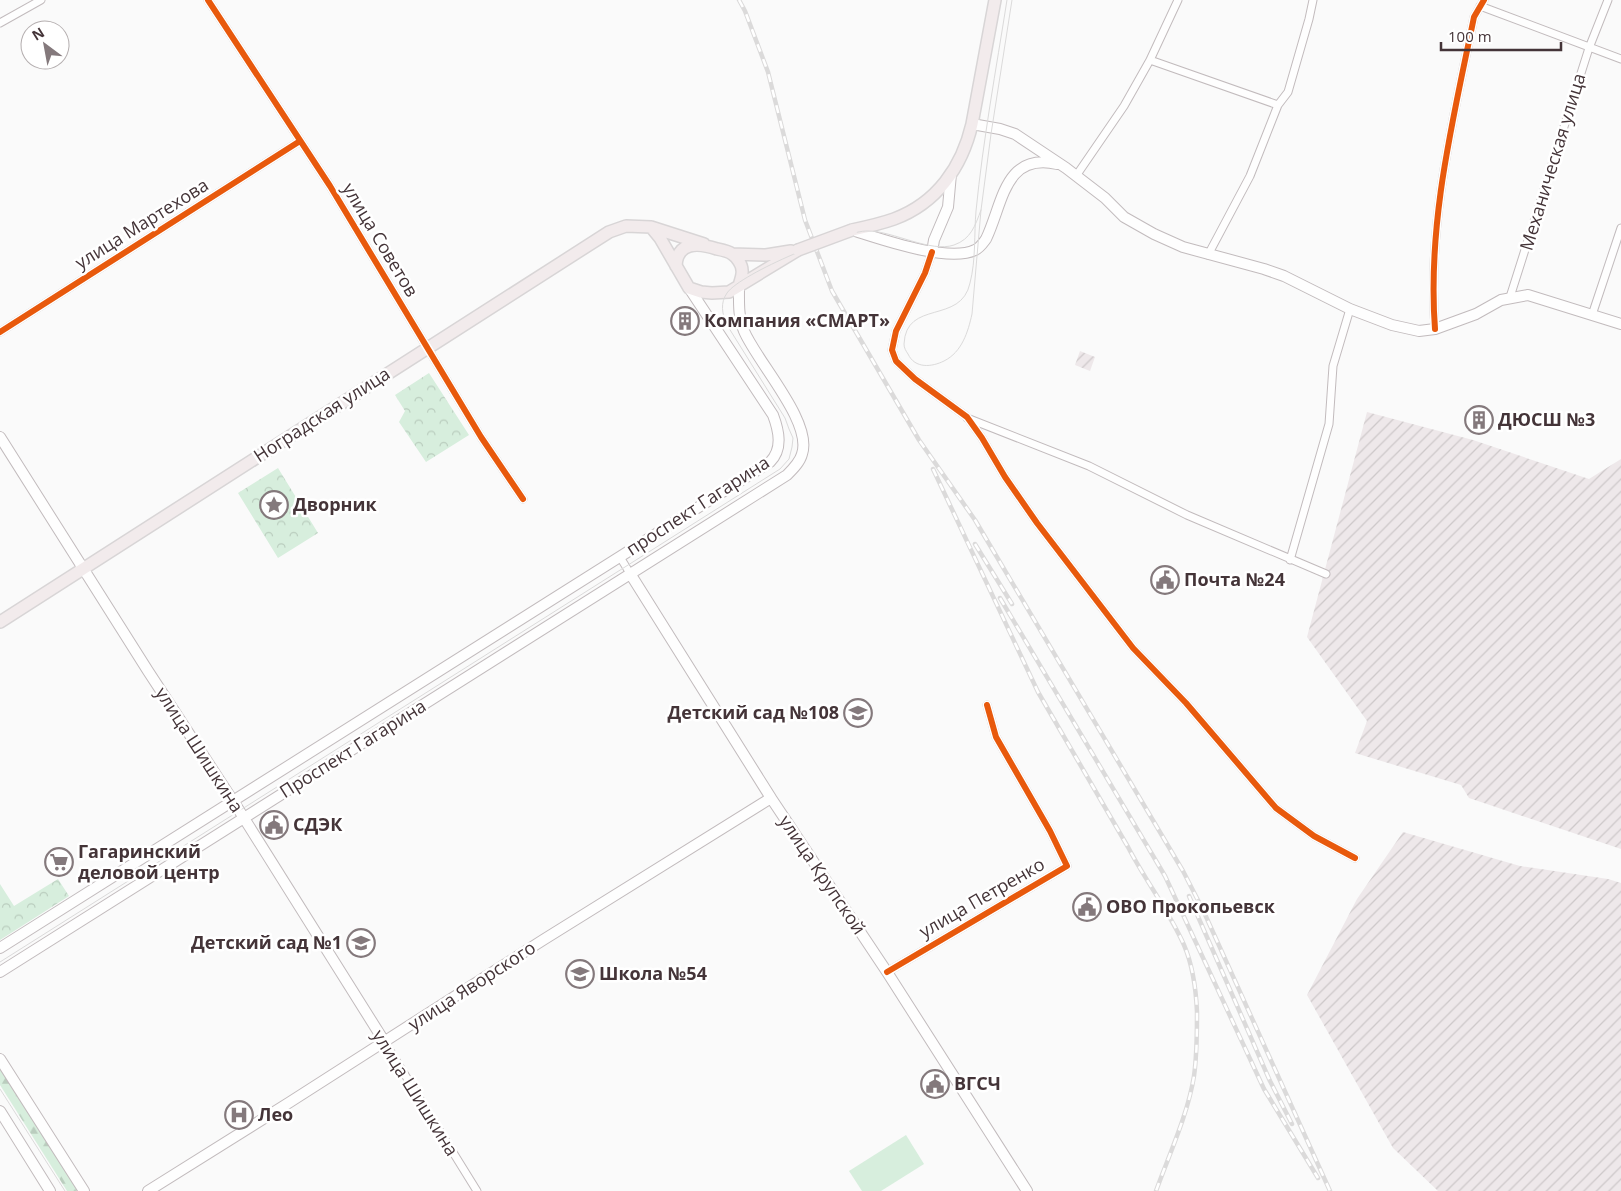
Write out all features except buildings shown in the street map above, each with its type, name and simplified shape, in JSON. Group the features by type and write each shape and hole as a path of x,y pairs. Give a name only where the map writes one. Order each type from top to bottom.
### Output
{"main road":[{"path":"651,227 660,238 689,288 706,293 723,293 735,289 798,250 852,230 892,219 912,210 935,194 951,174 963,154 972,124 995,0"},
{"path":"972,124 1000,128 1015,134 1063,166 1105,198 1124,217 1154,234 1183,247 1284,276 1350,309 1392,325 1419,331 1435,329 1476,314 1501,300 1528,295 1621,324"},
{"path":"852,230 932,252 952,254 976,250 986,239 1008,182 1014,174 1033,162 1045,162 1063,166"},
{"path":"932,252 934,240 948,208 951,174"},
{"name":"Ноградская улица","path":"0,622 609,232 626,226 651,227 704,244"},
{"path":"676,266 676,258 683,249 704,244 732,254 766,255 798,250"},
{"path":"732,254 738,259 742,268 739,286"},
{"name":"проспект Гагарина","path":"631,575 787,475 803,452 802,432 793,410 751,345 743,329 739,286"},
{"name":"проспект Гагарина","path":"583,580 770,462 778,450 778,433 773,416 689,288"},
{"name":"улица Шишкина","path":"0,437 148,671 244,817 384,1041"},
{"name":"улица Крупской","path":"631,575 771,798 887,972 1027,1191"},
{"name":"Проспект Гагарина","path":"0,972 631,575"},
{"name":"Проспект Гагарина","path":"0,948 583,580"},
{"name":"улица Яворского","path":"148,1191 771,798"},
{"path":"0,1059 84,1191"},
{"path":"0,1112 50,1191"}],"street":[{"path":"0,23 40,0"},
{"name":"улица Советов","path":"208,0 348,216 481,437 523,499"},
{"path":"1076,176 1124,106 1150,60 1178,0"},
{"path":"1208,255 1250,176 1278,105 1288,92 1310,19 1313,0"},
{"name":"Механическая улица","path":"1510,297 1589,48 1608,0"},
{"path":"1435,329 1433,257 1441,184 1474,17 1482,3 1589,48 1621,59"},
{"path":"1150,60 1278,105"},
{"name":"улица Мартехова","path":"0,332 300,141"},
{"path":"1592,315 1621,228"},
{"path":"932,252 925,274 896,331 892,350 896,361 901,366 946,403 967,417 1089,466 1187,515 1326,574"},
{"path":"1290,560 1328,424 1333,366 1350,309"},
{"path":"967,417 1005,477 1038,523 1133,648 1186,703 1276,808 1314,836 1355,858"},
{"name":"улица Крупской","path":"620,557 631,575"},
{"name":"улица Петренко","path":"887,972 1066,866 1050,831 996,737 987,705"},
{"name":"улица Шишкина","path":"384,1041 477,1191"}],"shaded area":[{"path":"1080,351 1095,357 1090,371 1075,365"},
{"path":"1367,412 1473,440 1589,479 1621,459 1621,849 1469,798 1461,785 1355,753 1367,721 1307,637"},
{"path":"1403,832 1520,866 1608,879 1621,883 1621,1191 1438,1191 1393,1148 1307,995 1357,899"}],"green space":[{"path":"429,373 469,435 426,462 399,422 405,411 395,395"},
{"path":"278,468 318,533 278,558 238,493"},
{"path":"58,879 69,896 0,940 0,884 14,906"},
{"path":"0,1069 80,1191 67,1191 0,1085"},
{"path":"906,1135 924,1164 881,1191 862,1191 849,1171"}],"tram line":[{"path":"1007,0 982,158 970,283 965,296 956,304 923,316 914,321 907,330 905,348 911,359 919,364 934,365 950,357 960,347 972,314 981,210 1012,0"},
{"path":"0,962 780,469 789,459 793,438 785,418 725,321 722,309 723,301 727,293 736,285 771,264 794,254 838,237 856,233 878,232 934,246 945,247 954,245 968,236 981,210"},
{"path":"0,1089 65,1191"}],"railway":[{"path":"739,0 768,72 805,220 832,291 919,440 975,520 1183,871 1203,910 1330,1191"},
{"path":"933,469 1038,692 1171,920 1190,961 1195,986 1197,1012 1194,1076 1183,1120 1156,1191"},
{"path":"975,544 1012,604"},
{"path":"1000,598 1165,876 1264,1089 1318,1178"},
{"path":"1189,896 1270,1081 1292,1124"}],"cycle path":[{"path":"208,0 330,186 481,437 523,499"},
{"path":"1435,329 1434,289 1438,211 1450,133 1474,17 1484,0"},
{"path":"0,332 300,141"},
{"path":"932,252 925,273 896,331 892,350 896,361 915,379 967,417 1037,523 1133,648 1186,703 1276,808 1314,836 1355,858"},
{"path":"887,972 1067,866 1050,831 996,737 987,705"}],"place":[{"name":"Компания «СМАРТ»","path":"685,321"},
{"name":"ДЮСШ №3","path":"1479,420"},
{"name":"Дворник","path":"274,505"},
{"name":"Почта №24","path":"1165,580"},
{"name":"Детский сад №108","path":"858,713"},
{"name":"СДЭК","path":"274,825"},
{"name":"Гагаринский деловой центр","path":"59,862"},
{"name":"ОВО Прокопьевск","path":"1087,907"},
{"name":"Детский сад №1","path":"361,943"},
{"name":"Школа №54","path":"580,974"},
{"name":"ВГСЧ","path":"935,1084"},
{"name":"Лео","path":"239,1115"}]}
